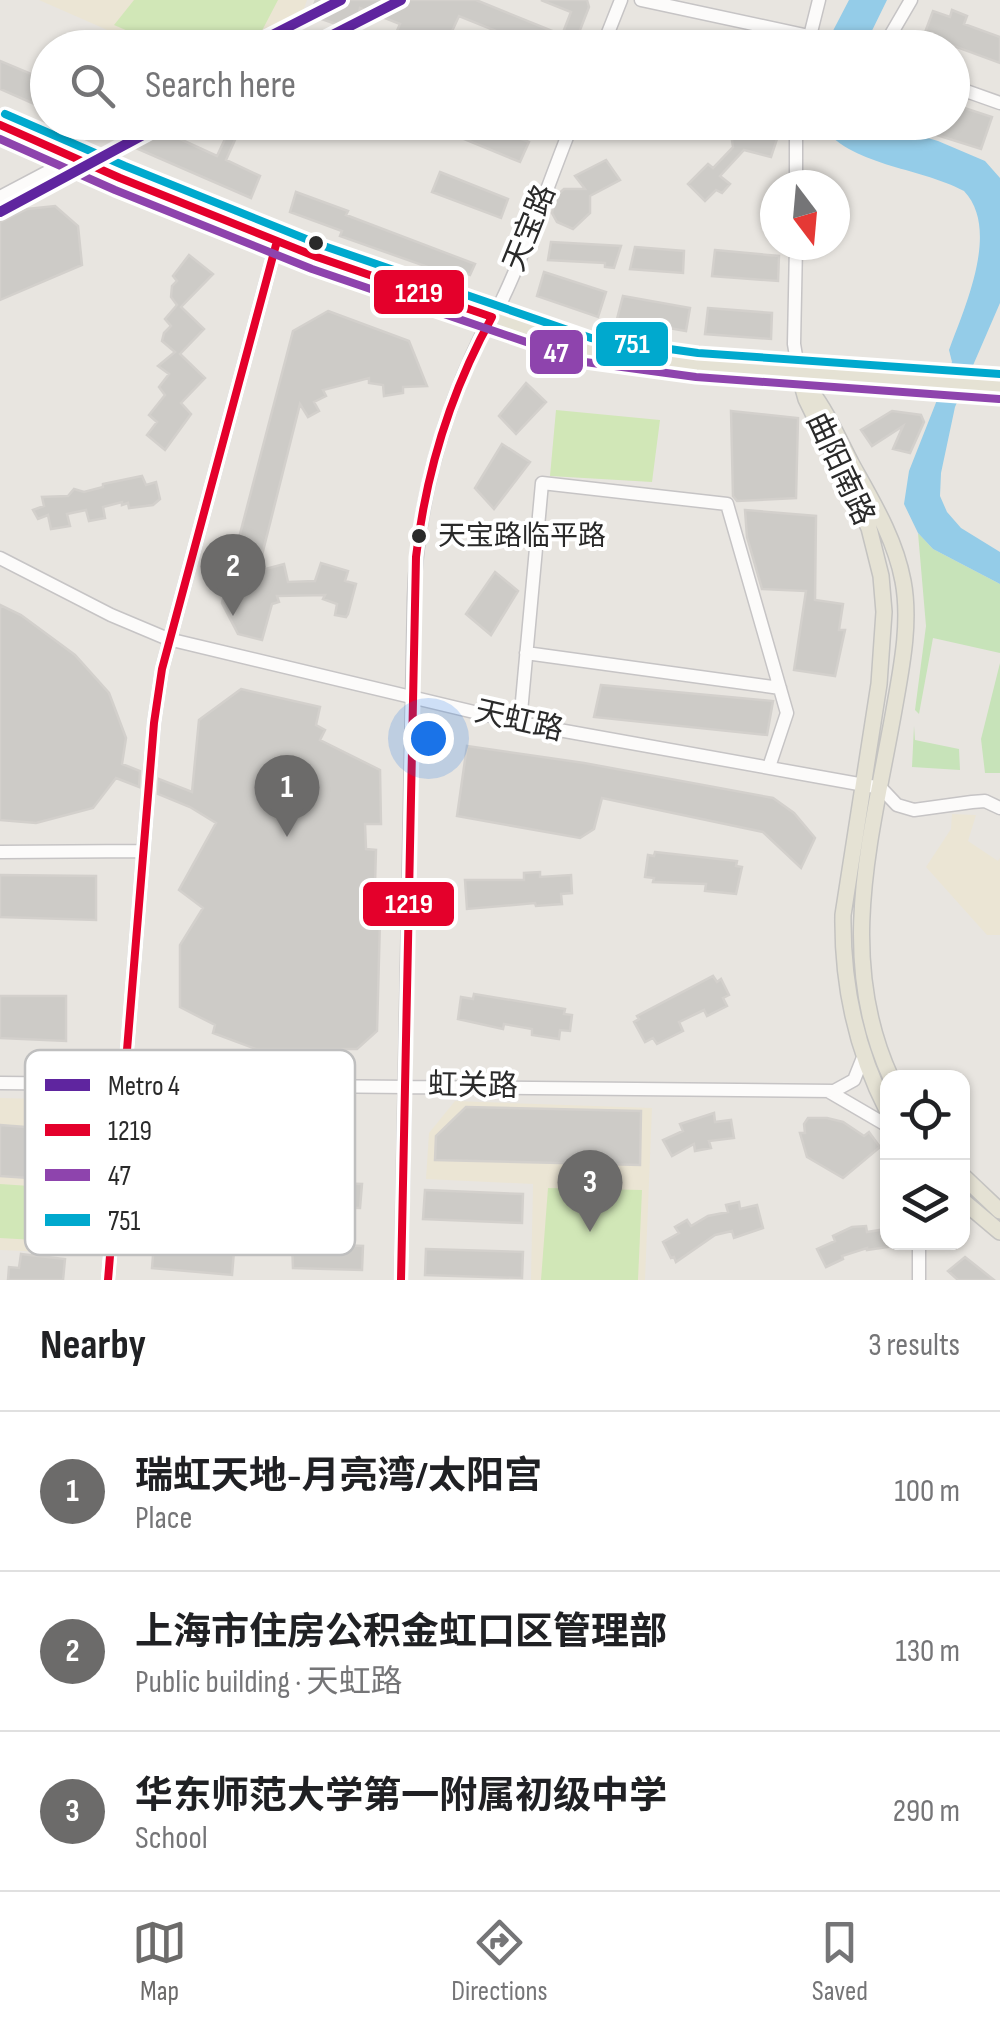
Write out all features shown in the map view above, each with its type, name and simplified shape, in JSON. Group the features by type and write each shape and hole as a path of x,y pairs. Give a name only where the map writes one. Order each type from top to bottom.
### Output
{"main road":[{"path":"0,125 30,138"},
{"path":"34,140 277,242 607,355 799,374 1000,387"},
{"name":"曲阳南路","path":"799,374 806,399 869,528 881,576 884,648 842,915 842,950 852,1013 880,1093"},
{"name":"曲阳南路","path":"799,374 819,402 884,524 904,583 904,641 862,900 860,955 872,1024 888,1070"},
{"path":"970,1183 1000,1210"},
{"path":"970,1209 1000,1232"}],"street":[{"path":"609,30 621,0"},
{"path":"641,0 760,30"},
{"path":"811,30 819,0"},
{"path":"894,30 911,0"},
{"path":"970,92 1000,103"},
{"name":"天宝路","path":"402,1280 416,557 427,478 446,420 565,140"},
{"path":"796,140 796,170"},
{"path":"0,197 74,158"},
{"path":"125,1050 154,724 168,639 277,242"},
{"path":"796,260 794,344 799,374"},
{"path":"520,723 542,483 727,504 787,714 769,767"},
{"name":"天虹路","path":"0,558 168,639 520,723 881,788 897,805 914,810 985,801 1000,808"},
{"path":"526,652 780,688"},
{"path":"0,852 143,851"},
{"path":"825,1090 848,1086 860,1070 864,1055"},
{"name":"虹关路","path":"355,1085 825,1090 880,1121"},
{"path":"919,1250 919,1280"},
{"path":"108,1280 110,1255"}],"shaded area":[{"path":"39,0 307,0 297,29 277,24 274,30 107,30"},
{"path":"952,814 976,815 968,841 998,861 1000,858 1000,935 987,935 926,867 951,829"},
{"path":"0,1098 25,1099 25,1251 0,1250"},
{"path":"455,1101 652,1108 645,1280 531,1280 533,1184 426,1179 429,1133"}],"green space":[{"path":"134,0 278,0 262,30 126,30 114,25"},
{"path":"556,410 660,420 652,482 550,476"},
{"path":"918,533 933,549 1000,584 1000,653 933,638 919,714 915,710 926,626"},
{"path":"1000,663 1000,773 985,773 981,739"},
{"path":"914,726 915,740 959,749 960,770 912,767"},
{"path":"0,1184 25,1186 25,1239 0,1238"},
{"path":"548,1188 642,1190 638,1280 541,1280"}],"water":[{"path":"849,0 887,0 872,30 833,30"},
{"path":"835,140 935,140 985,161 1000,178 1000,303 955,407 940,496 961,528 1000,552 1000,584 933,549 918,533 904,504 909,471 952,362 949,350 971,289 980,246 974,207 964,191 849,149"}],"building":[{"path":"316,0 476,0 550,30 494,30 459,16 453,30 397,30 400,24 360,8 353,30 310,15"},
{"path":"541,0 587,0 589,7 580,30 564,30 571,12"},
{"path":"952,10 967,16 964,24 1000,37 1000,63 970,52 970,30 926,30 933,11 950,17"},
{"path":"0,61 30,74 30,102 0,89"},
{"path":"970,110 992,117 981,149 952,140 970,140"},
{"path":"117,140 182,140 217,156 225,140 235,140 226,160 260,176 251,198"},
{"path":"467,140 529,142 520,162"},
{"path":"732,140 777,140 771,157 744,150 720,176 730,184 705,201 688,184 708,164 713,168 733,147"},
{"path":"606,160 620,180 590,196 590,213 573,229 557,222 552,213 556,196 564,189 585,189 575,176"},
{"path":"440,172 508,199 501,218 432,192"},
{"path":"296,192 475,264 470,275 459,271 456,277 340,236 342,231 290,212"},
{"path":"55,206 78,226 82,265 0,300 0,222 27,209"},
{"path":"551,242 621,246 614,268 605,267 605,263 548,260"},
{"path":"635,247 684,251 683,273 630,269"},
{"path":"715,250 779,260 778,281 712,276"},
{"path":"189,255 213,274 181,307 204,329 180,354 205,378 181,403 191,414 165,450 147,435 157,422 149,415 165,395 159,387 169,374 158,366 175,352 162,341 171,326 165,319 177,305 171,297 177,281 173,276"},
{"path":"544,272 606,292 598,317 537,296"},
{"path":"623,296 690,308 686,331 617,319"},
{"path":"708,308 772,313 771,339 705,334"},
{"path":"328,311 409,341 427,386 403,387 403,393 384,396 383,385 369,383 369,378 323,390 326,396 314,402 319,411 308,417 300,404 258,571 284,564 288,582 315,581 321,563 348,571 345,581 356,584 346,617 335,615 337,604 323,599 325,595 277,596 279,602 272,604 262,640 238,634 222,603 293,331"},
{"path":"526,383 546,402 516,434 499,416"},
{"path":"731,411 798,418 796,498 737,501 733,496"},
{"path":"892,411 921,415 924,422 910,453 893,449 903,426 872,446 861,430"},
{"path":"502,444 530,462 494,509 475,488"},
{"path":"142,476 146,485 156,482 160,499 153,505 129,508 128,503 122,502 103,507 105,518 89,521 86,510 67,514 70,526 51,529 48,515 38,519 33,510 44,506 42,497 68,496 74,489 84,492"},
{"path":"745,510 816,516 815,600 843,604 839,630 845,630 835,676 794,670 806,591 762,589 747,537"},
{"path":"495,572 518,591 491,635 466,614"},
{"path":"0,605 21,615 75,655 109,693 126,738 122,764 140,771 139,787 116,778 93,808 36,823 0,820"},
{"path":"601,685 773,701 767,735 594,717"},
{"path":"241,689 320,707 316,725 325,730 320,740 380,770 381,824 365,824 366,849 376,850 375,884 381,884 377,1031 357,1049 256,1049 213,1033 215,1025 180,1007 180,945 203,908 179,890 216,823 158,794 159,779 192,792 199,720"},
{"path":"467,746 773,798 794,813 815,838 801,868 763,832 602,798 594,829 580,838 457,816"},
{"path":"655,852 737,861 736,866 742,867 736,894 705,891 706,884 653,882 654,878 645,877 648,855 654,856"},
{"path":"540,872 540,877 571,875 572,893 561,894 562,904 467,909 465,880 524,880 524,873"},
{"path":"0,875 96,876 96,920 0,917"},
{"path":"713,976 717,982 721,979 729,995 723,998 727,1006 707,1016 704,1010 679,1022 683,1031 657,1044 653,1038 645,1042 634,1022 639,1019 637,1016"},
{"path":"474,994 565,1009 564,1014 572,1015 570,1031 560,1030 559,1039 532,1035 532,1029 504,1024 503,1029 458,1019 461,997 473,999"},
{"path":"0,996 66,996 66,1041 0,1038"},
{"path":"466,1107 641,1111 640,1165 435,1160 436,1136"},
{"path":"714,1113 715,1122 731,1120 734,1138 709,1141 711,1148 695,1151 694,1144 672,1156 663,1140 683,1131 680,1124"},
{"path":"808,1118 843,1122 864,1136 869,1132 880,1147 843,1178 807,1157 800,1133 805,1133"},
{"path":"0,1125 25,1127 25,1178 0,1176"},
{"path":"355,1184 362,1184 360,1208 355,1208"},
{"path":"425,1190 523,1194 522,1223 423,1219"},
{"path":"739,1202 740,1209 757,1205 763,1228 734,1238 732,1231 715,1235 676,1262 671,1258 663,1242 679,1233 675,1227 687,1220 691,1226 708,1216 728,1212 726,1205"},
{"path":"866,1226 867,1232 880,1230 880,1248 842,1256 843,1259 826,1267 817,1249 852,1227"},
{"path":"355,1246 363,1246 362,1270 293,1268 292,1255 355,1255"},
{"path":"426,1249 523,1252 522,1278 425,1275"},
{"path":"21,1254 65,1259 63,1280 8,1280 9,1267 19,1268"},
{"path":"153,1255 234,1255 232,1275 152,1268"},
{"path":"965,1257 994,1280 958,1280 948,1271"}],"metro line":[{"name":"4","path":"282,30 341,0"},
{"name":"4","path":"342,30 401,0"},
{"name":"4","path":"0,212 134,140"}],"transit line":[{"name":"751","path":"5,114 30,125"},
{"name":"1219","path":"0,125 30,138"},
{"name":"47","path":"0,139 312,269 585,362 696,377 999,399"},
{"name":"1219","path":"34,140 317,257 492,317 464,374 442,433 426,494 416,557 401,1280"},
{"name":"751","path":"65,140 321,245 591,338 698,353 1000,374"},
{"name":"1219","path":"127,1050 154,723 162,669 277,241"},
{"name":"1219","path":"108,1280 110,1255"}],"place":[{"name":"天宝路临平路","path":"419,536"},
{"name":"上海市住房公积金虹口区管理部","path":"233,616"},
{"name":"瑞虹天地-月亮湾/太阳宫","path":"287,837"},
{"name":"华东师范大学第一附属初级中学","path":"590,1232"}]}
